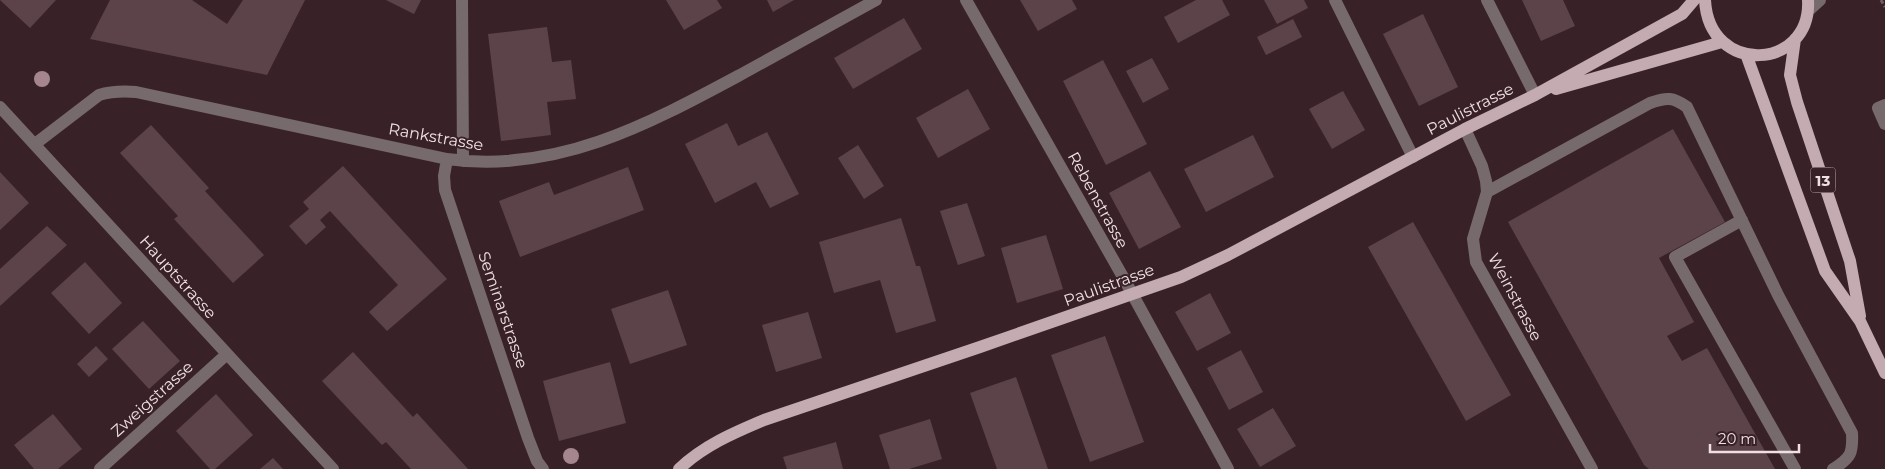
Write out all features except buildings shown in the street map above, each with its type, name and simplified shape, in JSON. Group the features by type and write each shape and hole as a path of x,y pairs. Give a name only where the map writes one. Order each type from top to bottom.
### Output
{"main road":[{"name":"Paulistrasse","path":"679,469 690,458 724,437 764,420 1181,277 1228,255 1465,129 1535,95 1682,14 1694,0"},
{"path":"1705,0 1706,16 1712,30 1722,42 1733,50 1746,54 1760,55 1773,53 1795,39 1804,26 1808,6"},
{"name":"13","path":"1795,39 1790,75 1797,102 1850,261 1860,321"},
{"name":"Paulistrasse","path":"1535,95 1722,42"},
{"name":"13","path":"1746,54 1825,272 1860,321 1885,373"}],"street":[{"path":"462,0 463,161"},
{"name":"Rankstrasse","path":"35,144 99,95 121,91 146,94 447,159 485,163 528,160 584,148 629,132 682,106 876,0"},
{"name":"Rebenstrasse","path":"966,0 1132,294 1228,469"},
{"path":"1335,0 1413,157"},
{"path":"1487,0 1535,95"},
{"path":"1808,6 1820,0"},
{"path":"1487,192 1650,103 1662,99 1676,100 1687,107 1778,295 1852,433 1853,451 1845,462 1834,469"},
{"path":"1885,105 1878,108 1885,124"},
{"name":"Hauptstrasse","path":"0,106 333,469"},
{"name":"Weinstrasse","path":"1465,129 1482,166 1487,192 1473,239 1476,262 1592,469"},
{"name":"Seminarstrasse","path":"447,159 444,176 445,190 528,438 537,461 543,469"},
{"path":"1742,220 1675,257 1795,469"},
{"name":"Zweigstrasse","path":"100,469 226,354"}],"path":[{"path":"1881,0 1885,7"}]}
